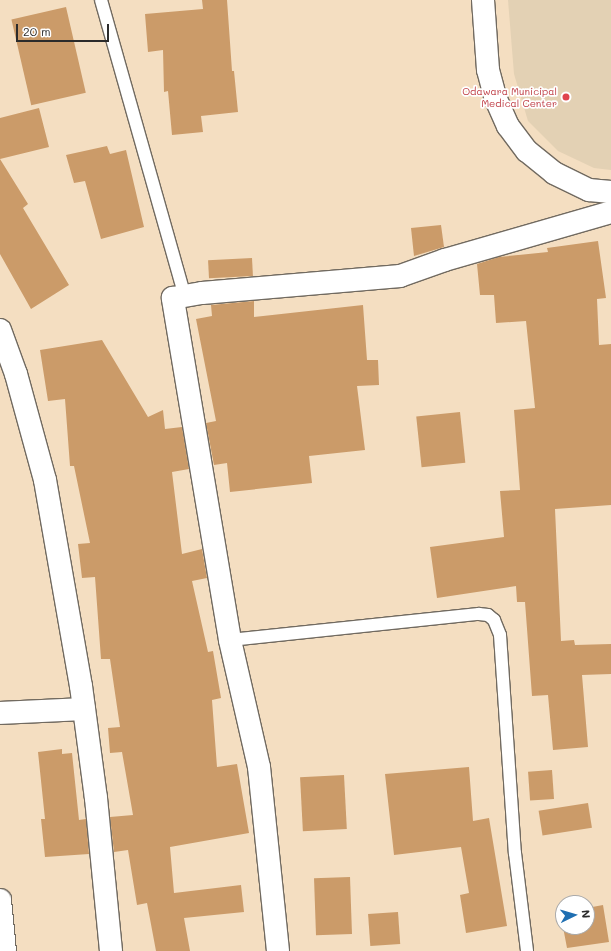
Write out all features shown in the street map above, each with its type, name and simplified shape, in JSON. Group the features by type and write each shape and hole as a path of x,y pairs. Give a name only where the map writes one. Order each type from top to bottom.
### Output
{"street":[{"path":"483,0 488,70 495,97 508,126 527,152 554,173 589,190 611,192"},
{"path":"278,951 259,767 230,640 173,298 400,276 445,260 611,212"},
{"path":"0,330 16,374 45,480 84,709 96,798 112,951"},
{"path":"0,713 84,709"},
{"path":"0,900 5,951"}],"lane":[{"path":"101,0 185,296"},
{"path":"230,640 479,614 488,615 494,620 500,635 515,853 527,951"}],"shaded area":[{"name":"Odawara Municipal Medical Center","path":"508,0 611,0 611,170 594,168 558,151 528,121 514,74"}],"building":[{"path":"202,0 227,0 232,71 234,71 238,112 201,116 203,132 172,135 168,91 164,92 163,50 148,52 145,14 203,9"},
{"path":"66,7 86,93 31,105 11,20"},
{"path":"39,108 49,147 0,159 0,118"},
{"path":"107,146 110,154 126,150 144,227 101,239 85,181 74,183 66,155"},
{"path":"0,159 28,204 23,208 69,285 31,309 0,254"},
{"path":"441,225 444,247 414,256 411,228"},
{"path":"598,241 606,298 597,299 599,345 611,344 611,505 555,509 561,641 574,640 575,645 611,644 611,674 582,675 588,747 553,750 548,695 532,696 525,602 517,602 516,586 437,598 430,547 504,537 500,491 520,490 514,410 535,408 526,321 496,323 494,295 480,295 477,264 499,257 548,252 547,248"},
{"path":"252,258 253,276 209,278 208,260"},
{"path":"254,301 254,317 363,305 367,360 378,360 379,385 357,386 365,450 309,456 312,483 230,492 227,463 214,465 206,423 216,421 196,319 212,316 211,305"},
{"path":"102,340 148,417 163,410 165,429 182,427 189,469 172,472 182,554 202,549 207,578 192,581 208,652 213,651 221,698 212,700 217,767 237,764 249,833 170,847 174,893 241,885 244,912 184,918 190,951 156,951 147,903 137,905 128,850 114,852 110,817 133,815 122,752 110,753 108,728 120,727 110,659 101,659 95,577 82,578 78,544 90,543 74,466 70,466 65,399 48,401 40,350"},
{"path":"460,412 465,463 422,467 416,417"},
{"path":"62,749 62,754 72,753 79,820 86,819 89,854 45,857 41,819 45,819 38,752"},
{"path":"469,767 473,821 489,818 507,926 466,933 460,895 469,893 461,847 394,855 385,774"},
{"path":"552,770 554,799 530,801 528,772"},
{"path":"344,775 347,829 303,831 300,777"},
{"path":"588,803 592,828 543,836 539,811"},
{"path":"350,877 352,934 316,935 314,878"},
{"path":"603,905 609,942 567,948 565,935 595,935 595,906"},
{"path":"398,912 400,944 370,946 368,914"}],"place":[{"name":"Odawara Municipal Medical Center","path":"566,97"}]}
